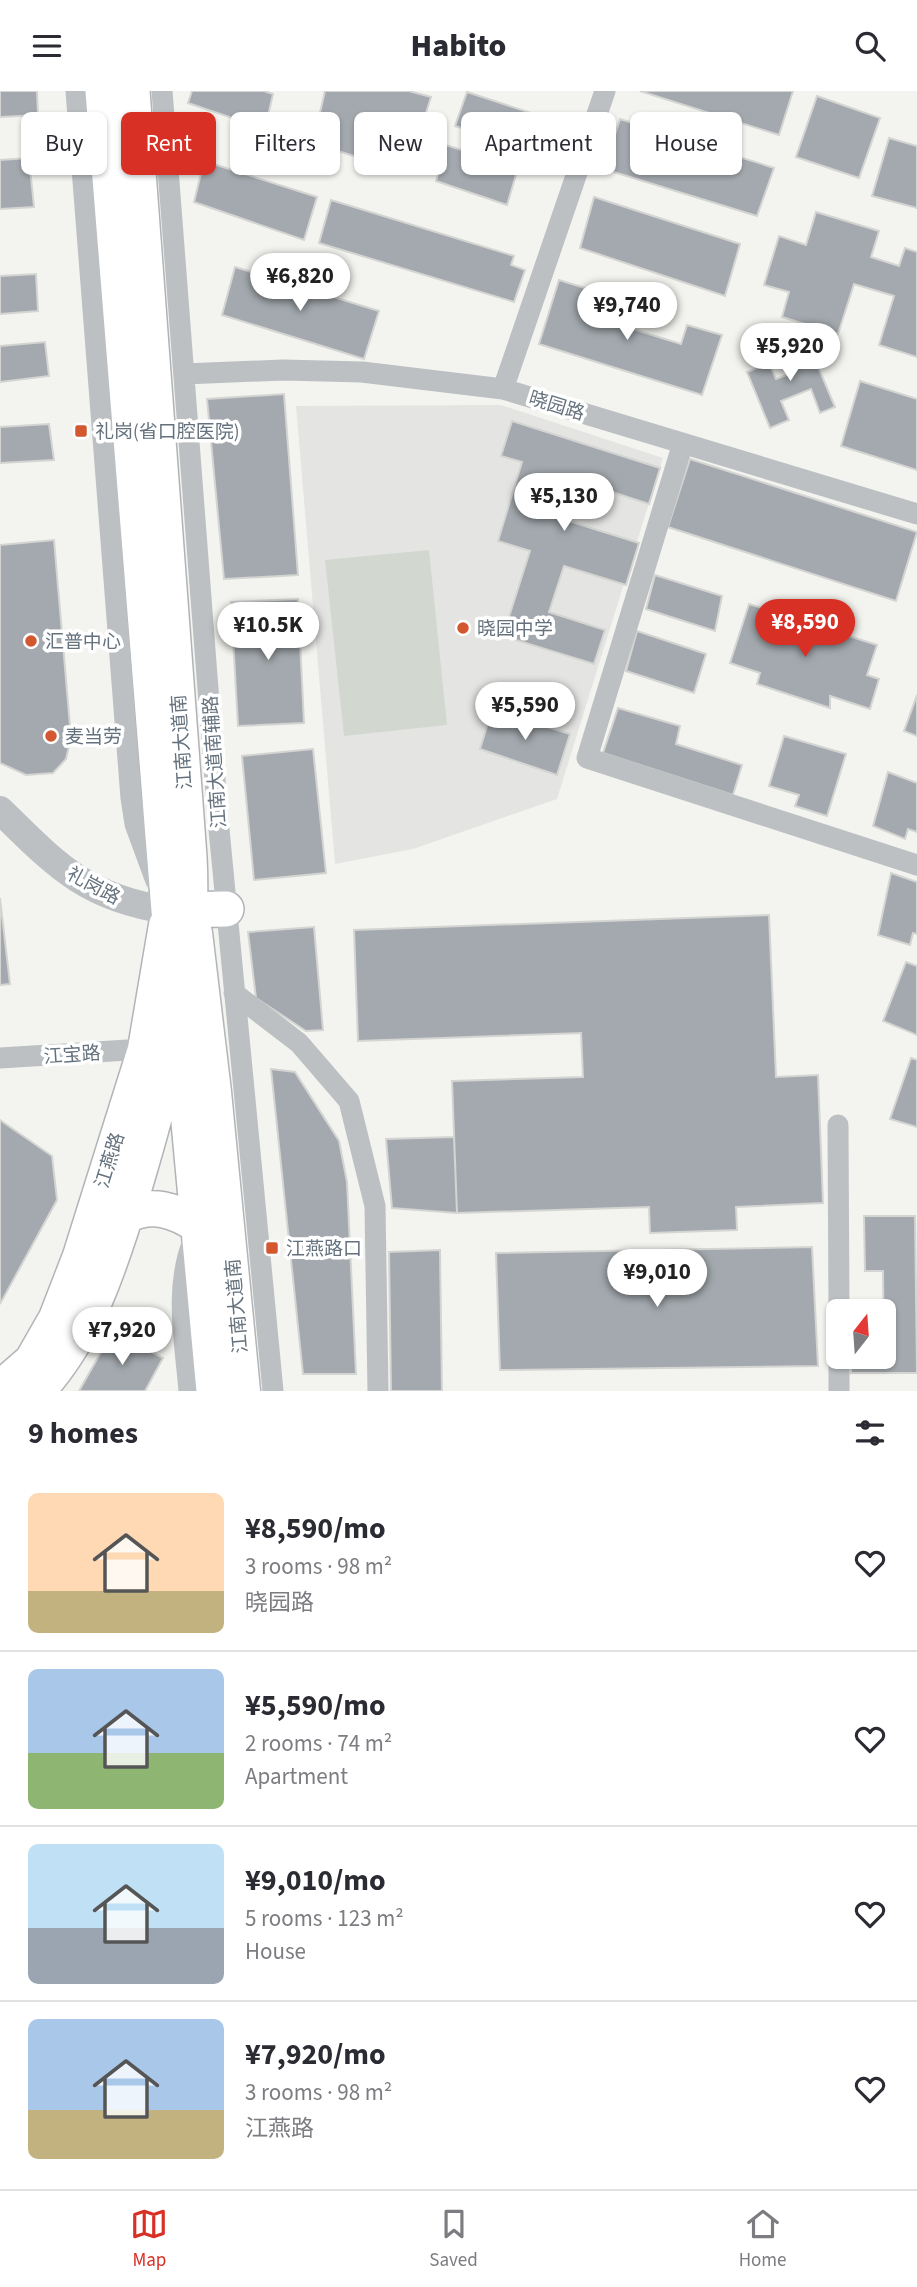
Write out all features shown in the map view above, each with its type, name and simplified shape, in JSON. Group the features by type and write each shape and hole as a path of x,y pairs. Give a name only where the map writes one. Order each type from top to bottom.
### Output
{"main road":[{"name":"江南大道南","path":"103,91 127,209"},
{"name":"江南大道南","path":"132,91 127,209 180,910 214,1079 244,1391"},
{"path":"180,910 226,909"},
{"name":"江燕路","path":"37,1391 54,1372 77,1336 100,1290 165,1083 178,1013 180,910"},
{"name":"江燕路","path":"0,1388 32,1360 55,1318 79,1256 144,1049 180,910"},
{"name":"江南大道南","path":"178,1013 214,1391"},
{"path":"125,1216 139,1209 162,1208 181,1214 199,1226"}],"street":[{"name":"江南大道南辅路","path":"76,91 127,209 184,374 154,558 135,824 180,910"},
{"name":"江南大道南辅路","path":"162,91 127,209 154,558 226,909 272,1391"},
{"path":"503,389 606,91"},
{"name":"晓园路","path":"184,374 284,370 362,372 503,389 917,514"},
{"path":"683,443 587,758 917,865"},
{"name":"礼岗路","path":"0,810 70,876 126,902 180,910"},
{"path":"234,993 299,1043 349,1101 375,1206 378,1391"},
{"name":"江宝路","path":"0,1058 144,1049"},
{"path":"838,1125 839,1299"},
{"path":"189,1391 182,1287 186,1259 199,1226"},
{"path":"839,1369 839,1391"}],"shaded area":[{"name":"晓园中学","path":"501,405 663,458 557,799 413,849 335,864 296,406"},
{"path":"429,550 447,725 344,736 325,560"}],"building":[{"path":"0,91 37,91 38,112 21,112 21,116 0,117"},
{"path":"192,91 264,91 273,94 269,112 230,112 230,117 188,103"},
{"path":"325,91 409,91 431,97 426,112 354,112 354,156 340,152 340,112 320,112"},
{"path":"640,91 793,91 779,135 742,123 742,112 706,112"},
{"path":"467,92 528,112 461,112 461,128 455,126"},
{"path":"817,96 880,118 859,178 796,157"},
{"path":"620,119 630,122 630,175 742,175 742,158 774,168 757,216 616,173 616,132"},
{"path":"889,138 917,146 917,208 872,196"},
{"path":"447,145 461,150 461,175 516,175 507,205 436,181 438,175 447,175"},
{"path":"21,159 21,175 31,175 34,207 0,209 0,160"},
{"path":"216,165 230,169 230,175 248,175 317,197 304,240 194,202 201,175 216,175"},
{"path":"594,197 740,244 725,296 580,248"},
{"path":"331,200 514,256 511,265 525,270 514,302 319,243"},
{"path":"816,212 879,231 871,257 899,266 905,248 917,252 917,357 879,345 894,296 854,284 838,334 782,317 789,292 764,285 779,236 806,245"},
{"path":"235,267 379,311 364,359 222,315"},
{"path":"36,274 38,311 0,314 0,276"},
{"path":"559,280 601,293 594,317 681,344 687,325 722,335 702,395 539,344"},
{"path":"806,338 835,407 820,413 811,389 781,401 789,420 770,428 747,372 769,363 776,379 790,374 780,349"},
{"path":"45,342 49,376 0,382 0,346"},
{"path":"860,381 917,399 917,470 841,446"},
{"path":"284,394 298,575 224,579 207,399"},
{"path":"512,421 660,468 649,504 566,477 553,516 639,543 626,585 564,566 549,612 605,630 594,664 503,636 530,551 498,541 522,462 501,456"},
{"path":"49,424 54,460 0,463 0,427"},
{"path":"690,459 917,532 896,601 668,527"},
{"name":"汇普中心","path":"54,540 71,738 66,759 53,773 26,775 0,763 0,545"},
{"path":"655,575 722,596 715,631 646,609"},
{"path":"298,599 304,723 238,726 231,602"},
{"path":"749,604 877,645 867,675 879,679 870,709 830,696 830,708 757,684 760,673 730,663"},
{"path":"637,631 706,654 694,693 626,671"},
{"path":"917,695 917,736 904,731"},
{"path":"618,708 680,726 676,744 742,765 733,795 603,753"},
{"path":"492,710 570,734 557,775 480,749"},
{"path":"784,736 846,754 827,816 795,806 799,795 769,786"},
{"path":"313,749 326,873 254,880 242,756"},
{"path":"888,772 917,783 917,832 908,829 905,839 873,826"},
{"path":"891,873 917,882 917,934 913,933 910,945 878,935"},
{"path":"0,898 10,984 0,985"},
{"path":"769,915 776,1077 818,1075 823,1203 736,1207 737,1230 650,1233 649,1207 457,1213 452,1081 583,1077 581,1033 358,1041 354,930"},
{"path":"314,927 323,1030 306,1031 256,998 248,932"},
{"path":"906,962 917,966 917,1035 883,1021"},
{"path":"911,1058 917,1060 917,1127 890,1119"},
{"path":"271,1069 295,1072 339,1141 347,1182 356,1374 303,1374"},
{"path":"0,1120 52,1156 57,1200 0,1304"},
{"path":"454,1137 457,1213 392,1208 386,1139"},
{"path":"864,1216 915,1216 917,1373 851,1373 851,1369 896,1369 896,1299 883,1299 883,1271 865,1271"},
{"path":"812,1247 818,1366 500,1370 496,1253"},
{"path":"440,1250 442,1391 391,1391 389,1252"},
{"path":"113,1331 163,1358 145,1391 79,1391"}],"place":[{"name":"礼岗(省口腔医院)","path":"81,431"},
{"name":"晓园中学","path":"463,628"},
{"name":"汇普中心","path":"31,641"},
{"name":"麦当劳","path":"51,736"},
{"name":"江燕路口","path":"272,1248"}]}
